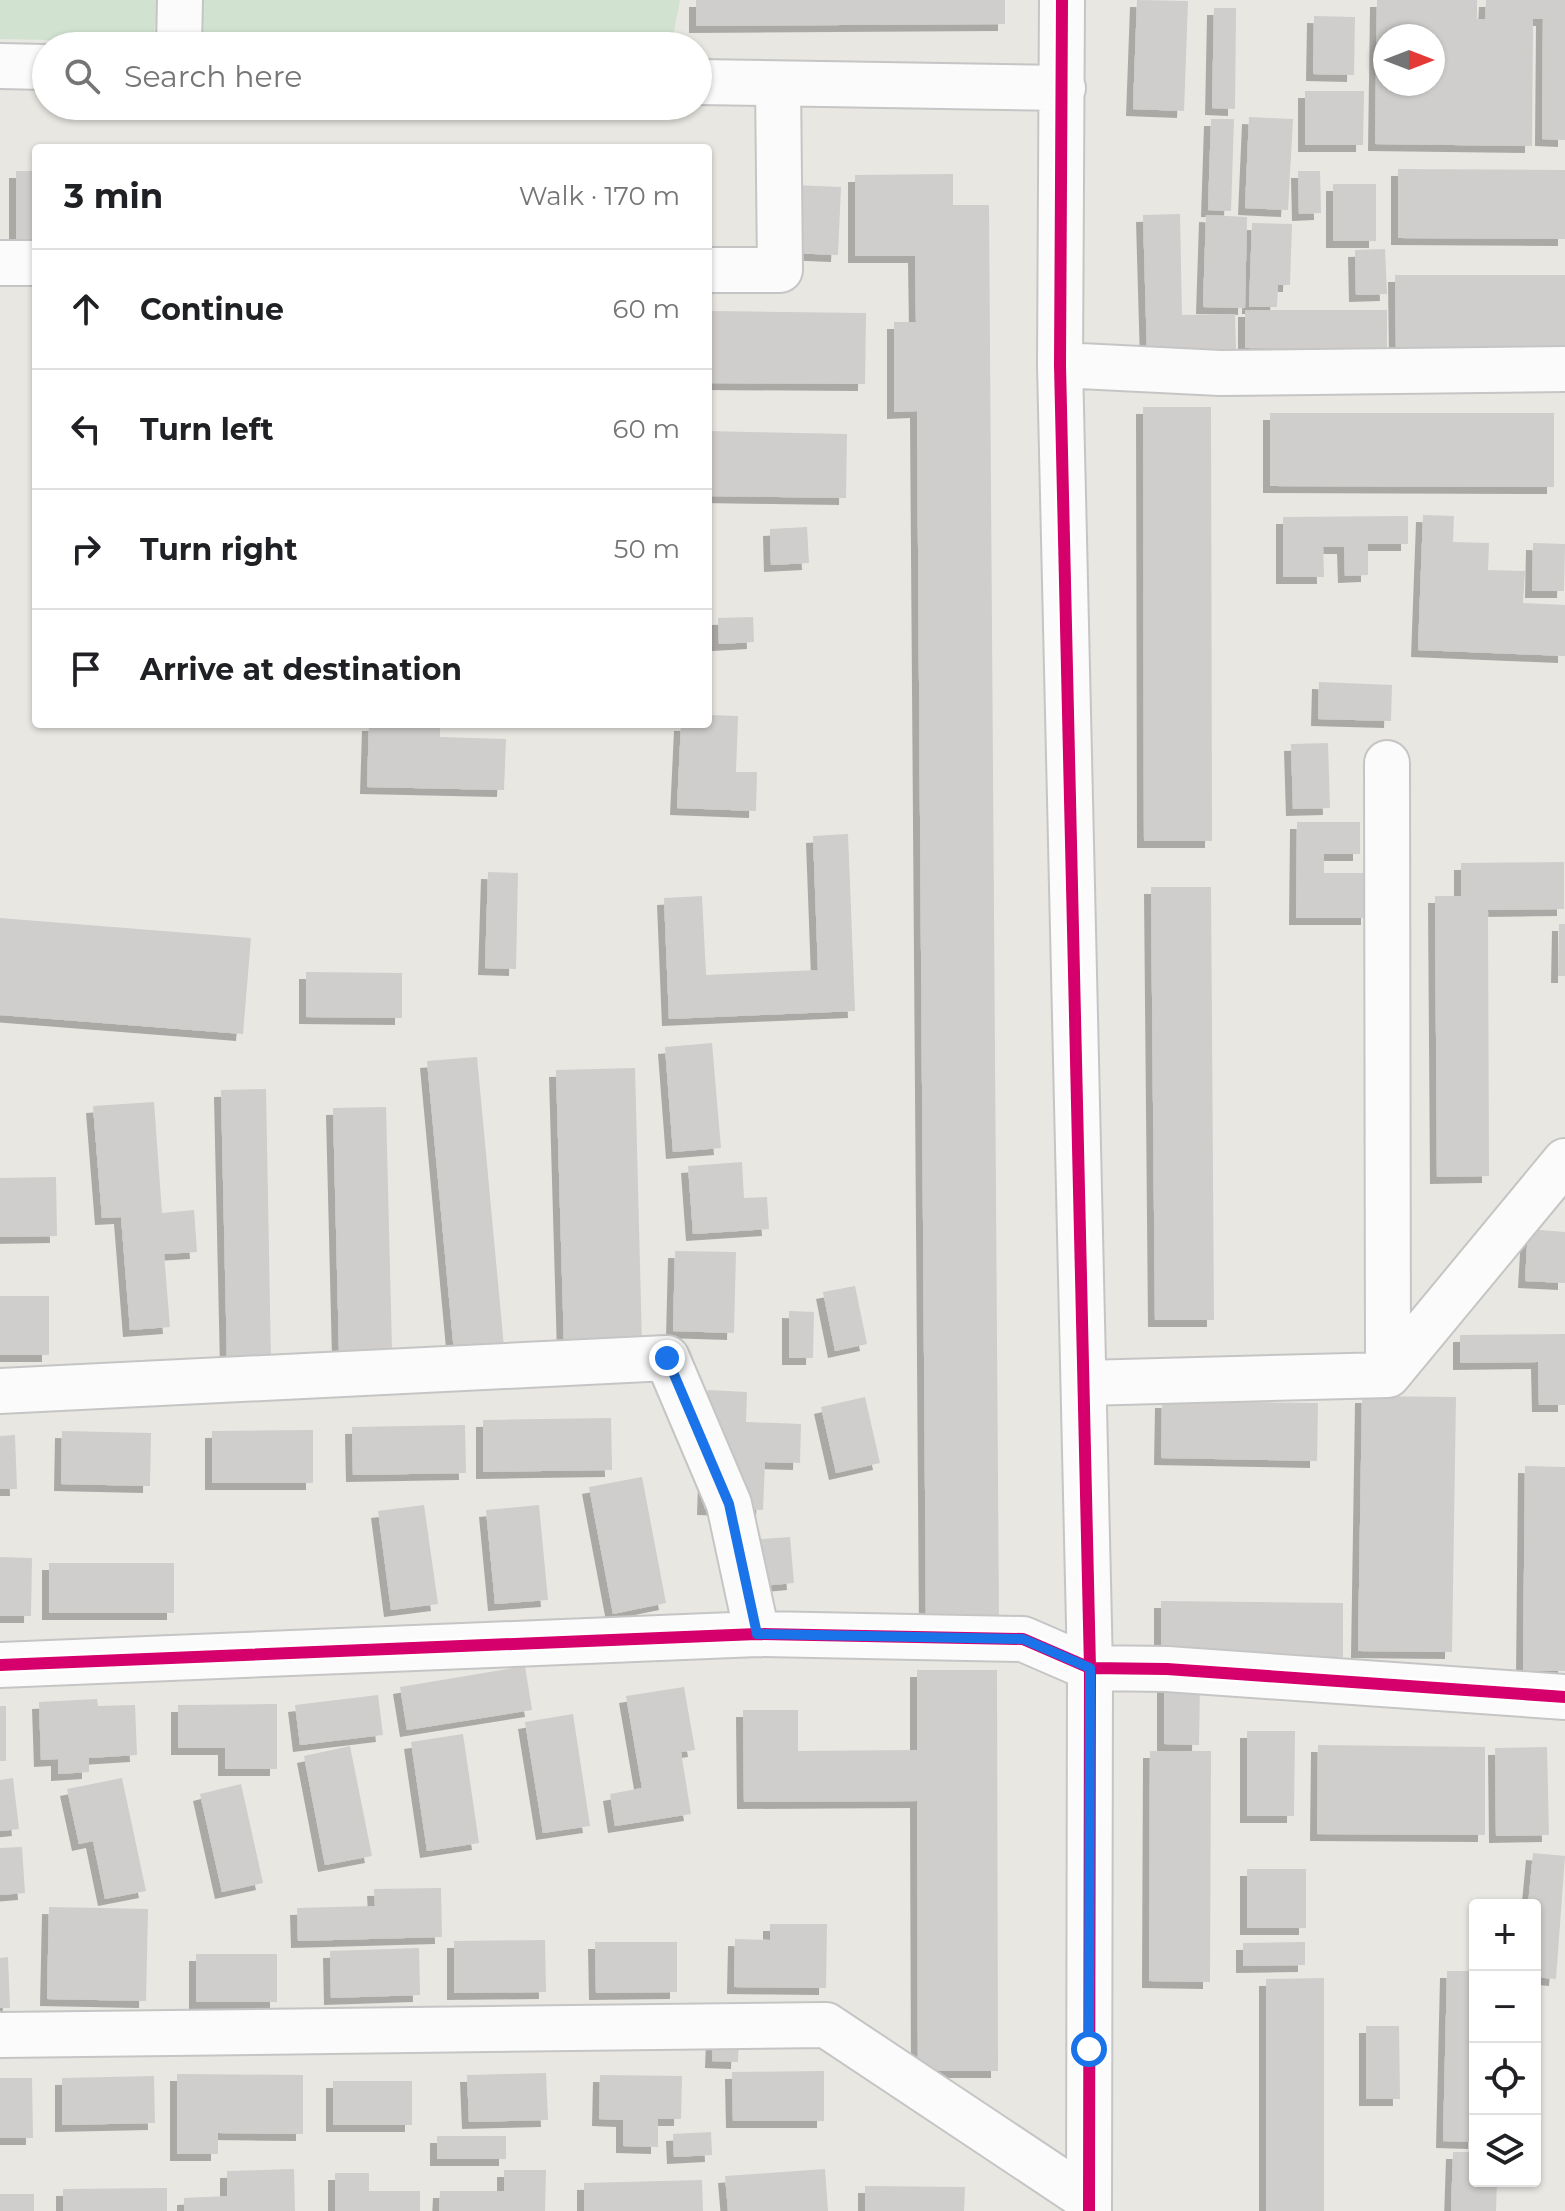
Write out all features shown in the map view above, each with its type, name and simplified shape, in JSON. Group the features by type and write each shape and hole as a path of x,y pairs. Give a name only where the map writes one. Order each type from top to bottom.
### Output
{"street":[{"path":"179,32 180,0"},
{"path":"1062,0 1060,365 1090,1668 1089,2206"},
{"path":"0,66 32,67"},
{"path":"712,82 1063,88"},
{"path":"712,270 780,270 778,84"},
{"path":"0,263 32,263"},
{"path":"1060,365 1220,373 1565,369"},
{"path":"1387,763 1388,1375"},
{"path":"1084,1383 1388,1375 1565,1161"},
{"path":"0,1391 667,1358 729,1504 757,1634"},
{"path":"0,1665 757,1634 1023,1639 1090,1668 1167,1669 1565,1697"},
{"path":"0,2035 826,2025 1089,2206"}],"green space":[{"path":"0,0 160,0 154,32 32,32 32,40 0,39"},
{"path":"190,0 680,0 674,32 191,32"}],"building":[{"path":"696,0 1005,0 1005,24 696,26"},
{"path":"1137,0 1188,1 1184,111 1133,109"},
{"path":"1377,0 1477,0 1477,19 1485,19 1486,0 1565,0 1565,140 1542,139 1543,19 1533,19 1532,146 1375,144 1376,96 1445,96 1445,24 1377,24"},
{"path":"1214,8 1236,8 1235,109 1212,108"},
{"path":"1314,16 1355,17 1354,75 1313,74"},
{"path":"1305,91 1364,91 1363,145 1305,145"},
{"path":"1249,117 1293,119 1288,210 1245,208"},
{"path":"1211,119 1234,119 1231,211 1208,210"},
{"path":"1398,169 1565,170 1565,239 1398,238"},
{"path":"16,171 32,171 32,254 16,254"},
{"path":"1298,171 1320,171 1321,213 1299,214"},
{"path":"953,174 953,205 989,205 999,1624 926,1625 917,411 894,412 894,322 916,322 915,256 855,256 855,175"},
{"path":"1333,184 1376,184 1376,241 1333,241"},
{"path":"793,185 841,187 838,255 790,253"},
{"path":"1180,214 1182,315 1235,314 1236,352 1147,354 1143,215"},
{"path":"1206,215 1247,217 1245,308 1203,307"},
{"path":"1252,223 1292,224 1290,285 1278,285 1277,307 1249,307"},
{"path":"1385,249 1387,294 1356,295 1355,250"},
{"path":"1395,275 1565,275 1565,350 1396,350"},
{"path":"1245,310 1387,310 1387,349 1245,348"},
{"path":"712,311 866,313 865,384 712,383"},
{"path":"1143,407 1211,407 1212,841 1144,841"},
{"path":"1270,413 1554,413 1554,487 1270,486"},
{"path":"712,431 847,434 846,498 712,496"},
{"path":"1423,515 1454,516 1453,542 1489,543 1488,570 1525,571 1523,603 1565,605 1565,656 1418,650"},
{"path":"1408,516 1408,544 1368,544 1368,575 1345,576 1344,547 1323,547 1324,577 1283,577 1283,517"},
{"path":"807,527 809,563 771,565 770,529"},
{"path":"1533,543 1565,544 1564,591 1532,591"},
{"path":"753,617 754,642 719,644 718,618"},
{"path":"1319,682 1392,685 1391,721 1318,719"},
{"path":"712,715 738,716 736,772 757,772 756,811 677,808 681,728 712,728"},
{"path":"369,728 440,728 440,737 506,739 504,790 367,787"},
{"path":"1328,743 1330,808 1293,809 1291,744"},
{"path":"1297,822 1360,822 1360,854 1324,854 1324,873 1368,873 1368,918 1296,918"},
{"path":"848,834 855,1011 669,1019 664,898 702,896 706,975 818,970 813,836"},
{"path":"1564,862 1564,909 1488,910 1489,1176 1437,1177 1435,896 1461,896 1461,863"},
{"path":"488,872 518,873 516,969 485,968"},
{"path":"1151,887 1211,887 1214,1320 1155,1320"},
{"path":"0,918 251,938 243,1034 0,1015"},
{"path":"1559,924 1565,924 1565,976 1558,976"},
{"path":"306,972 402,973 402,1018 306,1017"},
{"path":"712,1043 721,1148 673,1152 665,1047"},
{"path":"477,1057 504,1347 454,1352 427,1061"},
{"path":"635,1068 642,1344 564,1346 556,1070"},
{"path":"266,1089 271,1361 227,1361 221,1090"},
{"path":"154,1102 162,1213 194,1210 197,1252 164,1254 170,1327 130,1330 121,1217 102,1218 93,1106"},
{"path":"386,1107 392,1350 339,1351 333,1108"},
{"path":"742,1162 744,1198 767,1197 769,1229 693,1234 688,1166"},
{"path":"56,1177 57,1236 0,1237 0,1178"},
{"path":"1528,1229 1565,1232 1565,1283 1525,1281"},
{"path":"675,1251 736,1252 734,1333 673,1331"},
{"path":"855,1286 867,1344 835,1351 823,1292"},
{"path":"0,1296 49,1296 49,1355 0,1355"},
{"path":"789,1311 814,1312 813,1358 789,1358"},
{"path":"1565,1334 1565,1405 1539,1405 1538,1362 1460,1363 1460,1335"},
{"path":"708,1390 747,1392 746,1422 801,1424 800,1463 765,1462 763,1510 704,1508"},
{"path":"1362,1396 1456,1397 1452,1652 1358,1651"},
{"path":"865,1397 880,1463 836,1473 821,1407"},
{"path":"1162,1401 1318,1403 1317,1461 1161,1458"},
{"path":"611,1418 612,1470 483,1472 483,1420"},
{"path":"465,1425 466,1473 353,1475 352,1427"},
{"path":"313,1430 313,1483 212,1483 212,1431"},
{"path":"62,1431 151,1433 150,1486 61,1484"},
{"path":"15,1435 17,1489 0,1489 0,1436"},
{"path":"1525,1466 1565,1467 1565,1671 1523,1671"},
{"path":"642,1477 666,1603 613,1614 589,1487"},
{"path":"424,1505 438,1604 391,1610 378,1511"},
{"path":"539,1505 548,1600 495,1604 486,1510"},
{"path":"790,1537 794,1583 750,1587 746,1540"},
{"path":"0,1557 32,1558 31,1616 0,1616"},
{"path":"49,1563 174,1563 174,1613 49,1613"},
{"path":"1161,1601 1343,1603 1343,1657 1161,1655"},
{"path":"525,1666 532,1710 407,1730 400,1687"},
{"path":"917,1670 997,1670 998,2071 918,2071 917,1801 744,1802 743,1710 798,1710 798,1751 917,1750"},
{"path":"1164,1684 1200,1685 1199,1745 1164,1744"},
{"path":"684,1687 695,1750 681,1752 691,1814 615,1826 610,1794 642,1788 626,1696"},
{"path":"378,1695 383,1735 300,1745 295,1705"},
{"path":"97,1699 98,1706 135,1705 137,1755 89,1758 89,1772 58,1774 58,1759 41,1760 39,1702"},
{"path":"277,1704 277,1769 225,1769 225,1748 178,1748 178,1705"},
{"path":"0,1706 6,1706 6,1761 0,1761"},
{"path":"573,1714 590,1826 543,1833 525,1722"},
{"path":"1247,1731 1295,1731 1294,1816 1247,1816"},
{"path":"463,1734 479,1843 427,1851 411,1742"},
{"path":"1318,1745 1485,1747 1485,1835 1317,1834"},
{"path":"350,1746 372,1856 325,1865 304,1756"},
{"path":"1547,1747 1549,1835 1496,1836 1495,1748"},
{"path":"1150,1751 1211,1751 1210,1982 1149,1981"},
{"path":"13,1778 19,1829 0,1831 0,1780"},
{"path":"122,1778 146,1891 105,1899 93,1841 79,1844 67,1789"},
{"path":"241,1784 263,1883 222,1892 200,1794"},
{"path":"22,1847 25,1893 0,1895 0,1848"},
{"path":"1533,1853 1565,1856 1556,1979 1541,1978 1541,1899 1529,1899"},
{"path":"1247,1869 1306,1869 1306,1928 1247,1928"},
{"path":"441,1888 442,1937 298,1941 297,1908 375,1906 374,1889"},
{"path":"49,1907 148,1909 146,2001 47,1999"},
{"path":"770,1924 827,1924 826,1988 734,1987 735,1939 770,1940"},
{"path":"545,1940 546,1992 454,1993 454,1941"},
{"path":"595,1942 677,1942 677,1992 596,1993"},
{"path":"1305,1942 1305,1965 1243,1966 1243,1943"},
{"path":"419,1948 420,1995 331,1998 330,1951"},
{"path":"196,1954 277,1954 277,2002 196,2002"},
{"path":"8,1957 10,2008 0,2008 0,1958"},
{"path":"1447,1971 1469,1971 1469,2142 1443,2141"},
{"path":"1324,1978 1324,2211 1266,2211 1266,1979"},
{"path":"1366,2026 1399,2026 1400,2099 1366,2099"},
{"path":"713,2035 739,2035 738,2062 712,2061"},
{"path":"824,2071 824,2121 733,2121 732,2072"},
{"path":"546,2073 548,2120 469,2122 467,2075"},
{"path":"177,2074 303,2075 303,2134 218,2133 218,2154 177,2154"},
{"path":"600,2075 682,2076 681,2119 658,2119 658,2147 623,2146 623,2120 599,2119"},
{"path":"154,2076 155,2123 62,2125 62,2078"},
{"path":"0,2078 32,2078 33,2138 0,2138"},
{"path":"333,2081 412,2081 412,2125 333,2125"},
{"path":"711,2132 712,2155 674,2157 673,2134"},
{"path":"437,2136 506,2136 506,2159 437,2159"},
{"path":"1453,2152 1469,2152 1469,2187 1497,2187 1496,2211 1451,2211"},
{"path":"294,2169 295,2211 184,2211 184,2198 227,2196 227,2171"},
{"path":"825,2169 828,2211 728,2211 725,2176"},
{"path":"504,2170 546,2170 545,2211 439,2211 440,2191 504,2191"},
{"path":"335,2173 369,2173 369,2191 420,2191 420,2211 335,2211"},
{"path":"702,2180 703,2211 584,2211 584,2183"},
{"path":"865,2186 965,2187 964,2211 865,2211"},
{"path":"167,2188 167,2211 63,2211 63,2189"},
{"path":"0,2194 34,2194 34,2211 0,2211"}],"cycle path":[{"path":"1062,0 1060,365 1090,1668 1089,2211"},
{"path":"0,1665 757,1634 1023,1639 1090,1668 1167,1669 1565,1697"}],"route":[{"path":"667,1358 729,1504 757,1634 1023,1639 1090,1668 1089,2049"}]}
